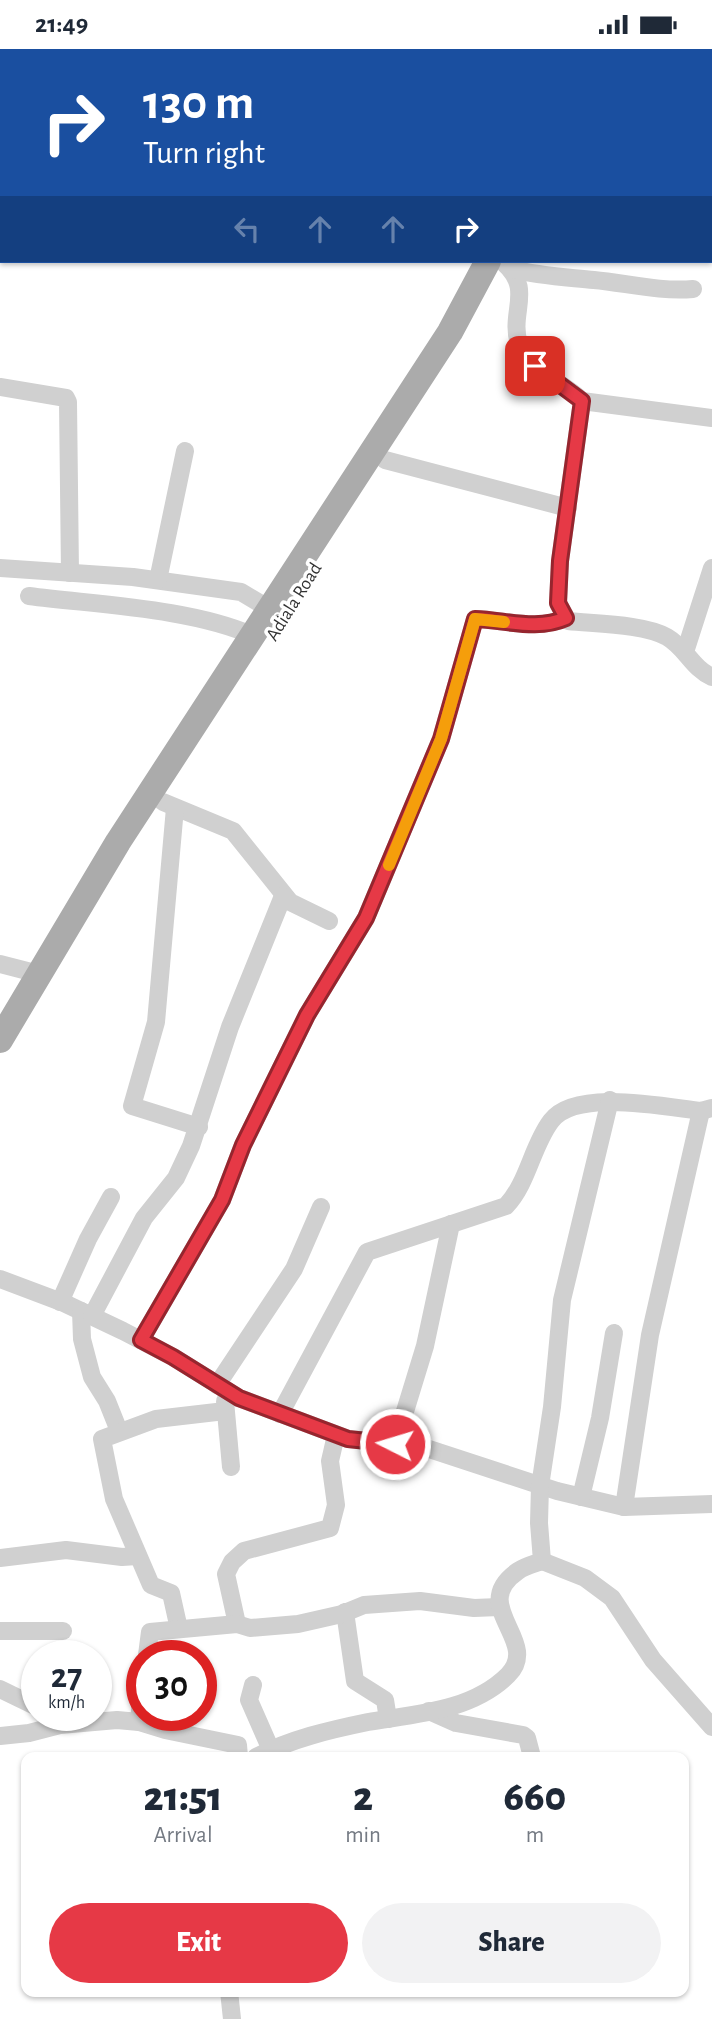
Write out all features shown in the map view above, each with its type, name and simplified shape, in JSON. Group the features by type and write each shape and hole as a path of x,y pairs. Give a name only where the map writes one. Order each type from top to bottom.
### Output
{"main road":[{"name":"Adiala Road","path":"0,1040 118,842 254,636 277,613 385,460 463,339 502,263"},
{"name":"Adiala Road","path":"64,930 169,805 277,613 450,332 502,263"}],"street":[{"path":"502,263 541,277 594,280 659,289 692,289"},
{"path":"502,263 520,291 517,330 519,345 535,366 582,401 712,418"},
{"path":"0,387 66,398 68,403 70,572"},
{"path":"582,401 558,603 568,621 656,632 685,652 701,672 712,677"},
{"path":"158,580 185,451"},
{"path":"385,460 568,508"},
{"path":"0,568 158,580 241,592 277,613"},
{"path":"685,652 712,568"},
{"path":"29,596 194,617 232,626 254,636"},
{"path":"141,1340 222,1200 243,1145 307,1015 366,918 441,739 475,619 549,625 566,618"},
{"path":"199,1127 132,1106 156,1022 169,805 233,831 290,902 329,921"},
{"path":"119,1431 107,1401 92,1377 82,1339 86,1314 144,1218 176,1178 199,1127 230,1027 283,895"},
{"path":"0,964 39,974"},
{"path":"542,1561 540,1486 552,1407 562,1300 610,1100"},
{"path":"280,1414 367,1252 506,1206 552,1119 586,1104 610,1100 707,1110 650,1335 624,1507"},
{"path":"60,1302 88,1239 111,1197"},
{"path":"231,1467 221,1387 294,1269 321,1207"},
{"path":"395,1444 425,1346 451,1224"},
{"path":"0,1279 60,1302 141,1340 239,1398 348,1439 417,1445 540,1486 624,1507 712,1504"},
{"path":"581,1497 600,1418 614,1333"},
{"path":"179,1629 171,1593 151,1585 137,1556 114,1499 102,1439 156,1419 225,1411"},
{"path":"237,1624 226,1574 237,1557 244,1551 330,1528 336,1505 330,1461 336,1435"},
{"path":"0,1558 66,1550 122,1557 137,1556"},
{"path":"267,1752 326,1731 429,1711 477,1697 508,1675 514,1667 517,1648 499,1607 500,1592 505,1582 519,1570 542,1561 585,1578 612,1598 653,1660 712,1727"},
{"path":"149,1640 150,1632 237,1624 250,1628 308,1622 364,1605 420,1601 474,1608 499,1607"},
{"path":"345,1612 355,1681 385,1700 388,1719"},
{"path":"0,1631 63,1631"},
{"path":"253,1685 249,1700 264,1752"},
{"path":"0,1689 21,1699"},
{"path":"429,1711 456,1723 523,1735 527,1738 531,1752"},
{"path":"0,1736 29,1731"},
{"path":"171,1731 229,1741 238,1745 239,1752"},
{"path":"230,1997 232,2019"}],"slow traffic":[{"path":"389,865 441,739 475,619 504,622"}],"route":[{"path":"395,1444 348,1439 239,1398 141,1340 226,1193 243,1145 307,1015 366,918 441,739 475,619 549,625 566,618 558,603 560,561 582,401 535,366"}]}
